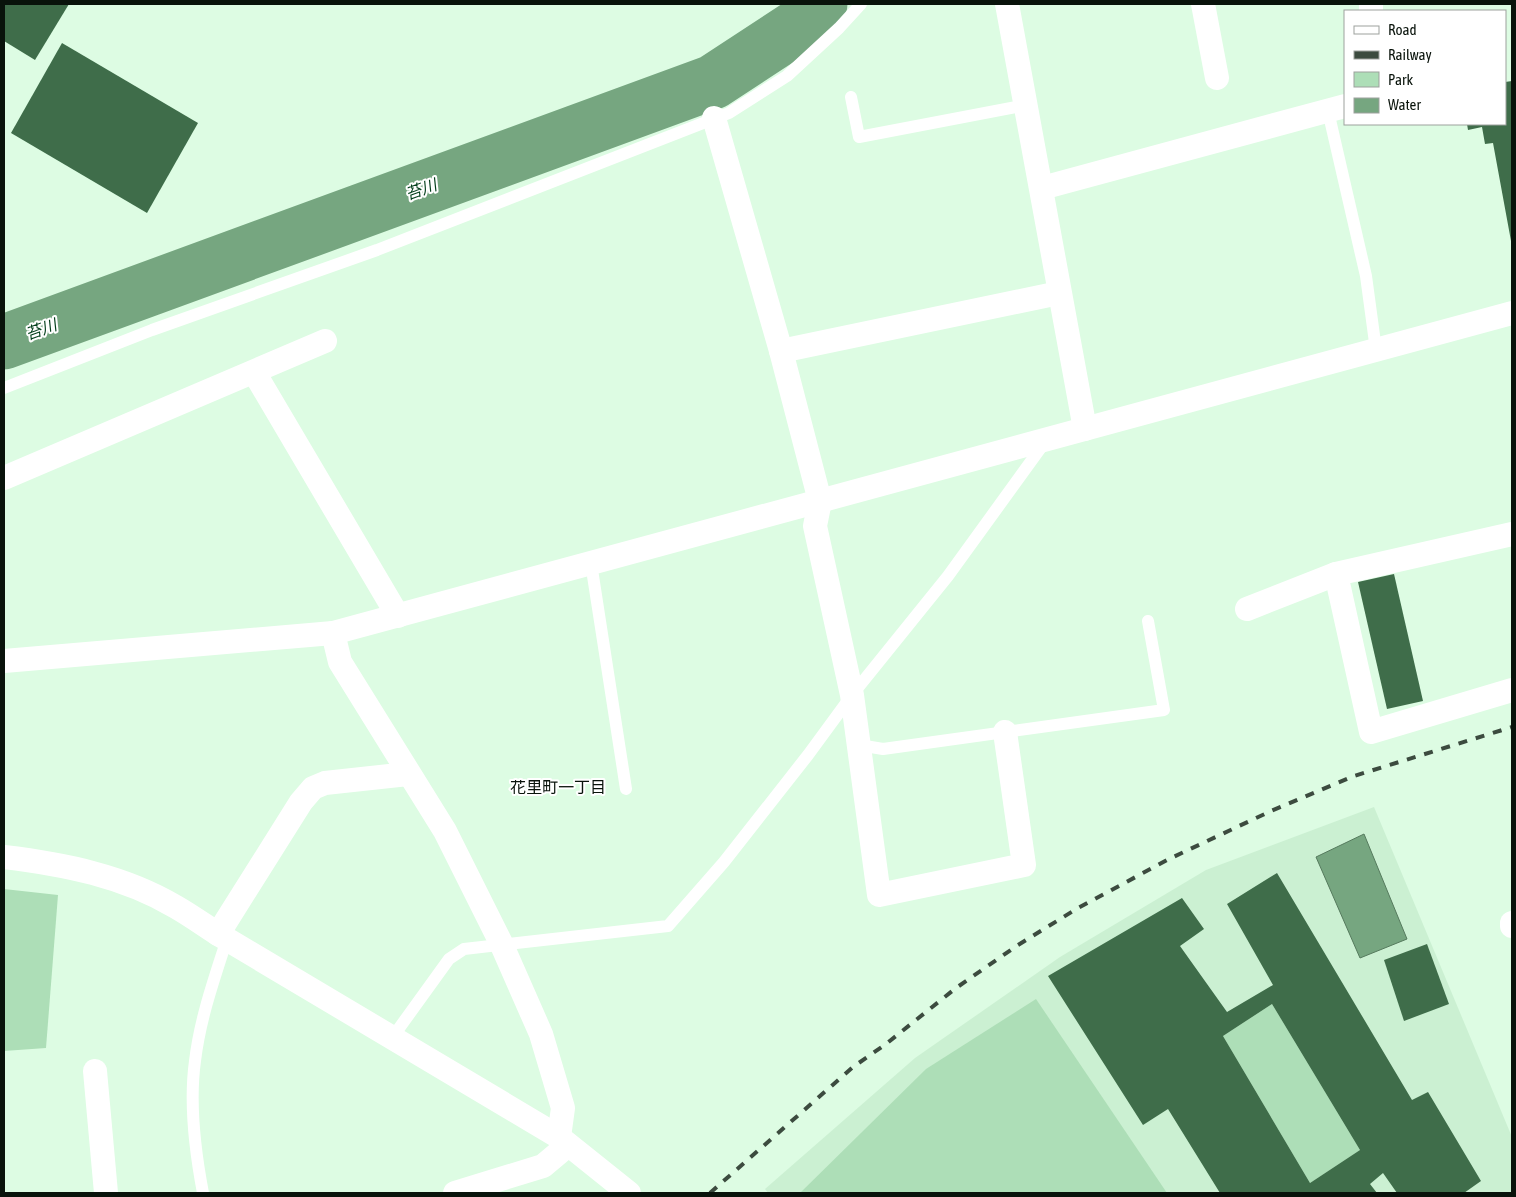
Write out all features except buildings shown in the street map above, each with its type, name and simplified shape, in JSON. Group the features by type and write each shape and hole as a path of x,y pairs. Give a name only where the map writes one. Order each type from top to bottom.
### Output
{"street":[{"path":"1007,4 1085,430"},
{"path":"1203,4 1217,78"},
{"path":"1042,188 1336,109"},
{"path":"714,118 781,351 820,501 815,526 852,695 879,895 1024,865 1005,732"},
{"path":"781,351 1059,293"},
{"path":"4,661 333,633 1512,313"},
{"path":"4,478 325,341"},
{"path":"254,372 398,616"},
{"path":"1247,609 1336,574 1512,534"},
{"path":"1336,574 1371,732 1512,690"},
{"path":"333,633 340,662 445,831 501,944 544,1043 562,1108 564,1141 543,1166 455,1193"},
{"path":"222,937 301,802 313,788 325,783 408,774"},
{"path":"4,857 42,862 110,878 175,906 222,937 564,1141 629,1193"},
{"path":"95,1072 106,1193"}],"lane":[{"path":"4,388 152,330 377,250 714,118 756,97 787,76 839,28 861,4"},
{"path":"851,97 859,137 1026,105"},
{"path":"1336,109 1366,276 1376,350"},
{"path":"392,1038 449,959 464,950 501,944 668,926 724,862 852,695 948,576 1046,440"},
{"path":"591,563 626,789"},
{"path":"859,745 883,749 1164,710 1148,621"},
{"path":"203,1193 194,1122 195,1062 222,937"}],"shaded area":[{"path":"1374,807 1512,1137 1512,1193 768,1193 765,1189 915,1058 1060,957 1206,870"}],"green space":[{"path":"4,889 58,895 46,1048 4,1051"},
{"path":"1036,999 1167,1193 800,1193 926,1069"},
{"path":"1272,1004 1360,1150 1310,1183 1223,1036"}],"water":[{"path":"1364,834 1407,939 1360,958 1316,857"}],"waterway":[{"name":"苔川","path":"4,342 713,82 800,25 820,4"}],"railway":[{"path":"710,1193 853,1067 886,1044 956,988 1018,945 1078,908 1169,859 1271,811 1354,776 1512,727"}],"district":[{"name":"花里町一丁目","path":"558,787"}]}
